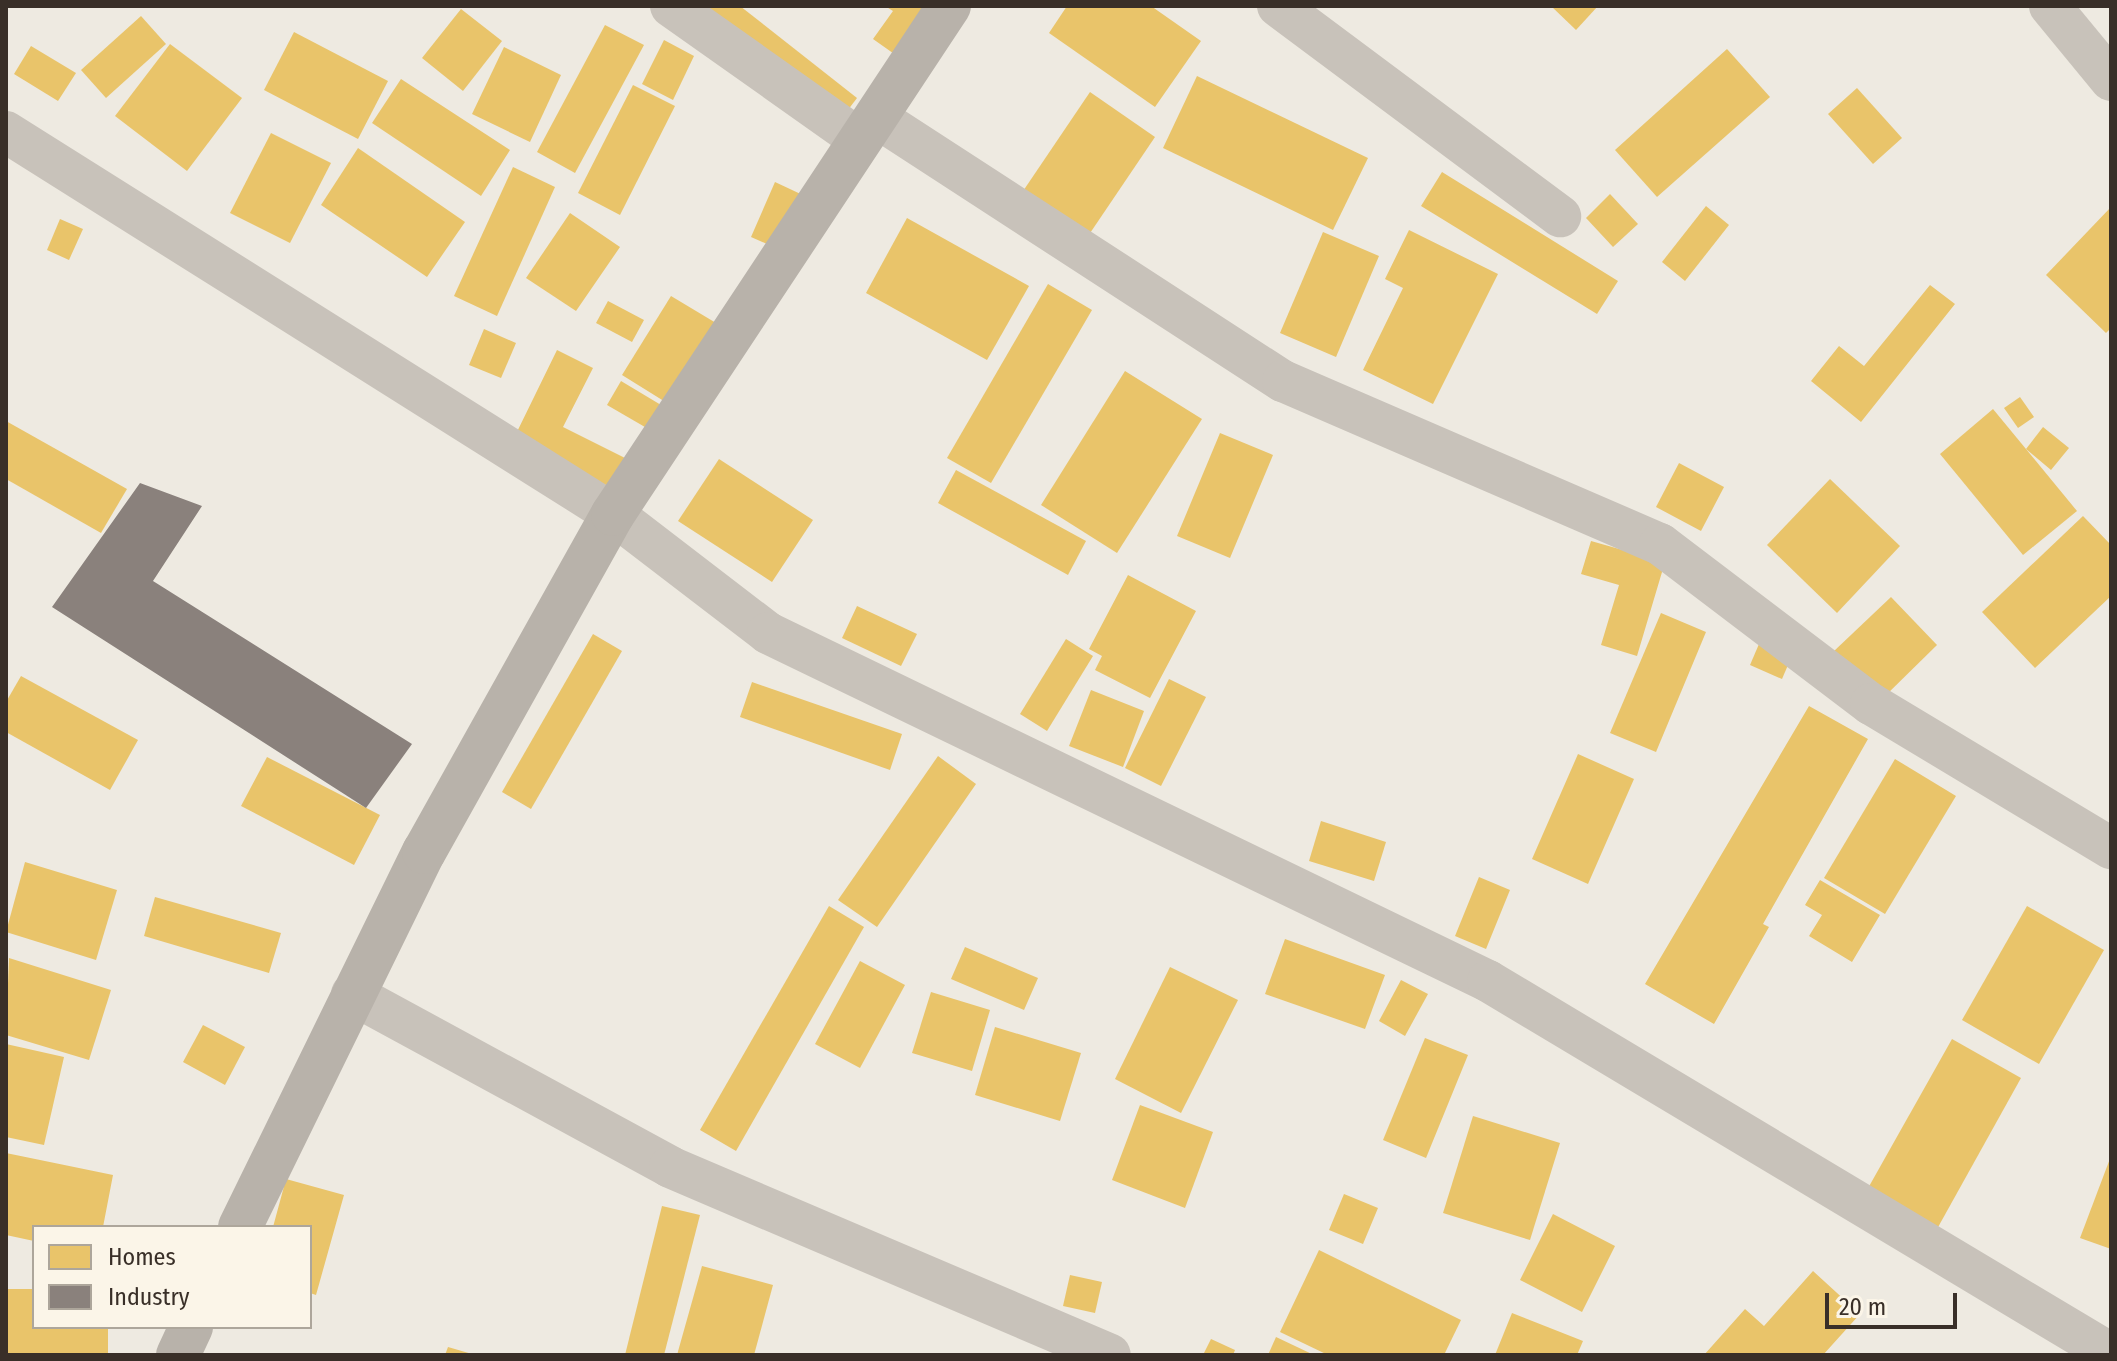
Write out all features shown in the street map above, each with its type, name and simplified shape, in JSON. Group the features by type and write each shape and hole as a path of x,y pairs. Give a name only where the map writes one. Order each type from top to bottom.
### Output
{"street":[{"path":"671,6 1283,381 1660,544 1871,704 2111,848"},
{"path":"241,1225 424,852 613,514 949,6"},
{"path":"1278,6 1560,216"},
{"path":"2050,6 2111,80"},
{"path":"6,132 613,514 768,633 1488,981 2111,1354"},
{"path":"352,994 670,1167 1110,1355"},
{"path":"178,1355 190,1329"}],"building: Homes":[{"path":"694,6 740,6 857,98 832,131"},
{"path":"885,6 947,6 907,63 873,39 893,11"},
{"path":"1067,6 1151,6 1201,41 1155,107 1049,33"},
{"path":"1551,6 1598,6 1576,30"},
{"path":"461,9 502,41 463,91 422,58"},
{"path":"141,16 166,44 106,98 81,70"},
{"path":"605,25 644,45 575,173 537,152"},
{"path":"294,32 388,81 358,139 264,90"},
{"path":"664,40 694,56 673,100 642,84"},
{"path":"170,44 242,98 187,171 115,116"},
{"path":"31,46 76,73 58,101 14,74"},
{"path":"504,47 561,75 530,142 472,114"},
{"path":"1727,49 1770,97 1657,197 1615,150"},
{"path":"1197,76 1368,158 1333,230 1163,148"},
{"path":"401,79 510,150 481,196 372,123"},
{"path":"633,85 675,106 620,215 578,193"},
{"path":"1857,88 1902,138 1873,164 1828,114"},
{"path":"1090,92 1155,137 1082,245 1017,200"},
{"path":"271,133 331,163 290,243 230,213"},
{"path":"358,148 465,222 427,277 321,205"},
{"path":"513,167 555,187 497,316 454,296"},
{"path":"1442,172 1618,281 1597,314 1421,206"},
{"path":"775,182 807,197 783,251 751,237"},
{"path":"1610,194 1638,224 1613,247 1586,218"},
{"path":"1706,206 1729,225 1685,281 1662,262"},
{"path":"2111,207 2111,328 2106,333 2046,275"},
{"path":"570,213 620,247 576,311 526,278"},
{"path":"907,218 1029,286 987,360 866,293"},
{"path":"60,219 83,229 69,260 47,250"},
{"path":"1409,230 1498,274 1433,404 1363,370 1403,288 1385,279"},
{"path":"1323,232 1379,256 1336,357 1280,333"},
{"path":"1048,284 1092,310 991,483 947,458"},
{"path":"1930,285 1955,304 1861,422 1811,381 1839,346 1864,366"},
{"path":"671,296 716,323 667,403 622,375"},
{"path":"608,301 644,320 632,342 596,323"},
{"path":"484,329 516,343 501,378 469,365"},
{"path":"557,350 593,368 563,427 633,462 618,492 513,440"},
{"path":"1125,371 1202,419 1117,553 1041,505"},
{"path":"621,381 671,411 657,434 607,405"},
{"path":"2020,397 2034,417 2018,428 2004,408"},
{"path":"1993,409 2077,511 2023,555 1940,454"},
{"path":"6,421 127,489 101,533 6,479"},
{"path":"2043,427 2069,448 2051,470 2026,449"},
{"path":"1220,433 1273,455 1230,558 1177,536"},
{"path":"719,459 813,520 772,582 678,521"},
{"path":"1679,463 1724,487 1701,531 1656,507"},
{"path":"956,470 1086,541 1068,575 938,503"},
{"path":"1830,479 1900,546 1837,613 1767,545"},
{"path":"2083,516 2111,545 2111,596 2035,668 1982,612"},
{"path":"1591,541 1665,562 1637,656 1601,645 1619,585 1581,574"},
{"path":"1128,575 1196,611 1150,698 1095,670 1102,656 1089,649"},
{"path":"1891,597 1937,645 1880,701 1833,652"},
{"path":"857,606 917,634 901,666 842,638"},
{"path":"1661,613 1706,632 1656,752 1610,733"},
{"path":"593,634 622,651 531,809 502,792"},
{"path":"1066,639 1093,656 1047,731 1020,714"},
{"path":"1759,644 1791,658 1782,679 1750,665"},
{"path":"21,676 138,740 110,790 6,732 6,702"},
{"path":"1169,679 1206,697 1161,786 1125,768"},
{"path":"752,682 902,734 890,770 740,717"},
{"path":"1091,690 1144,711 1123,767 1069,746"},
{"path":"1809,706 1868,739 1763,924 1769,927 1714,1024 1645,984"},
{"path":"1578,754 1634,779 1588,884 1532,859"},
{"path":"938,756 976,784 877,927 838,900"},
{"path":"267,757 380,815 354,865 241,806"},
{"path":"1895,759 1956,796 1885,914 1824,878"},
{"path":"1321,821 1386,842 1374,881 1309,861"},
{"path":"25,862 117,890 96,960 6,932"},
{"path":"1479,877 1510,890 1486,949 1455,936"},
{"path":"1820,880 1880,915 1852,962 1809,936 1822,915 1805,905"},
{"path":"155,897 281,933 269,973 144,936"},
{"path":"829,906 864,927 736,1151 700,1130"},
{"path":"2027,906 2104,950 2039,1064 1962,1020"},
{"path":"1285,939 1385,975 1365,1029 1265,994"},
{"path":"965,947 1038,978 1024,1010 951,979"},
{"path":"9,958 111,990 89,1060 6,1035"},
{"path":"860,961 905,985 860,1068 815,1044"},
{"path":"1170,967 1238,1000 1181,1113 1115,1079"},
{"path":"1401,980 1428,994 1405,1036 1379,1021"},
{"path":"931,992 990,1010 972,1071 912,1053"},
{"path":"203,1025 245,1047 225,1085 183,1062"},
{"path":"995,1027 1081,1053 1060,1121 975,1095"},
{"path":"1425,1038 1468,1055 1426,1158 1383,1140"},
{"path":"1952,1039 2021,1078 1937,1229 1867,1190"},
{"path":"6,1044 64,1057 44,1145 6,1137"},
{"path":"1140,1105 1213,1132 1185,1208 1112,1180"},
{"path":"1473,1116 1560,1143 1530,1240 1443,1213"},
{"path":"6,1153 113,1175 103,1225 32,1225 32,1241 6,1235"},
{"path":"2111,1156 2111,1249 2080,1238"},
{"path":"286,1179 344,1195 316,1295 312,1294 312,1225 274,1225"},
{"path":"1344,1194 1378,1208 1363,1244 1329,1230"},
{"path":"662,1206 700,1215 664,1355 625,1355"},
{"path":"1553,1214 1615,1246 1582,1312 1520,1280"},
{"path":"1319,1250 1461,1320 1444,1355 1328,1355 1280,1332"},
{"path":"702,1266 773,1285 754,1355 677,1355"},
{"path":"1813,1271 1860,1314 1823,1355 1704,1355 1745,1309 1764,1326"},
{"path":"1070,1275 1102,1282 1095,1313 1063,1306"},
{"path":"6,1289 32,1289 32,1329 108,1329 108,1355 6,1354"},
{"path":"1512,1313 1583,1341 1577,1355 1495,1355"},
{"path":"1276,1337 1314,1355 1268,1355"},
{"path":"1211,1339 1235,1350 1233,1355 1203,1355"},
{"path":"448,1347 472,1354 472,1355 445,1355"}],"building: Industry":[{"path":"140,483 202,506 153,581 412,744 366,808 52,607"}]}
